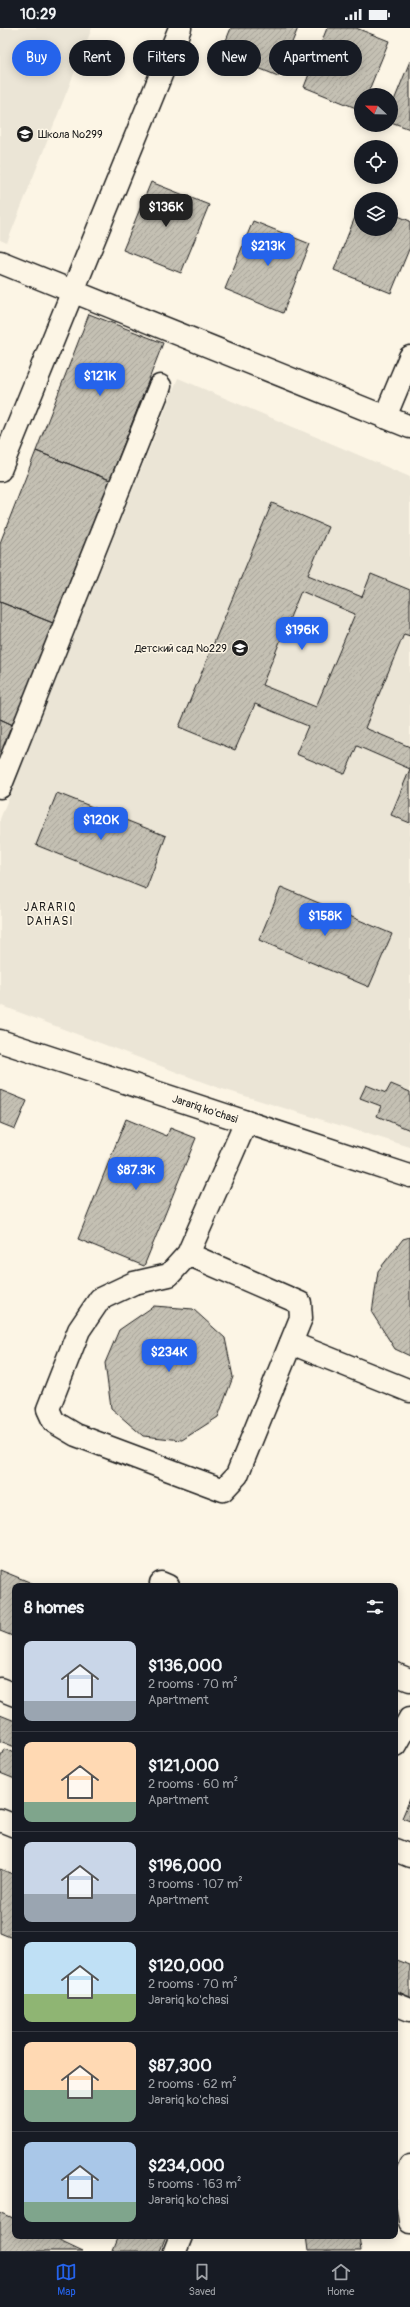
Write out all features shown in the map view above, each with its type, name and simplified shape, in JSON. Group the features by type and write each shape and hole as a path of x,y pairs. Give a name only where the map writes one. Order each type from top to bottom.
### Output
{"street":[{"path":"0,470 180,28"},
{"path":"0,262 410,427"},
{"path":"385,417 410,357"},
{"path":"0,787 160,386"},
{"name":"Jarariq ko'chasi","path":"0,1041 410,1176"},
{"path":"188,1254 300,1303 301,1318 291,1344 236,1475 224,1490 76,1435 54,1422 48,1409 79,1330 100,1298 134,1284 169,1275 188,1254 246,1122"},
{"path":"291,1344 410,1391"},
{"path":"398,1675 410,1680"},
{"path":"0,1689 12,1694"},
{"path":"398,1740 410,1718"},
{"path":"0,1820 12,1825"},
{"path":"398,1851 410,1856"},
{"path":"398,2005 410,2010"},
{"path":"410,2166 404,2180 410,2222"},
{"path":"175,2251 181,2239"}],"shaded area":[{"name":"Школа №299","path":"0,28 92,28 87,40 69,40 69,76 73,76 7,243 0,240"},
{"name":"Детский сад №229","path":"178,378 410,477 410,1147 216,1087 0,1005 0,819"}],"building":[{"path":"231,28 298,28 293,40 269,40 269,72 261,69 261,40 226,40"},
{"path":"327,28 356,28 389,41 370,88 354,88 354,107 304,87 308,76 362,76 362,40 322,40"},
{"path":"410,61 410,129 398,125 398,91"},
{"path":"151,182 209,205 181,273 123,250"},
{"path":"398,216 410,221 410,247 391,293 334,270 354,220 354,236 398,236"},
{"path":"253,221 310,244 283,313 225,289"},
{"path":"89,314 163,343 110,480 36,451"},
{"path":"36,451 110,480 53,623 0,602 0,543"},
{"path":"272,503 328,527 308,575 362,597 371,574 410,590 410,636 404,634 365,728 410,747 410,769 357,746 345,774 296,754 308,726 255,704 235,750 179,727","holes":["301,591 355,614 316,707 262,685"]},
{"path":"0,602 53,623 13,725 0,719"},
{"path":"0,719 13,725 0,757"},
{"path":"410,769 410,823 391,815"},
{"path":"57,793 166,836 146,889 36,845"},
{"path":"281,887 392,934 369,987 259,940"},
{"path":"391,1084 410,1092 410,1130 377,1116 381,1106 360,1098 366,1085 386,1093"},
{"path":"0,1090 27,1101 15,1129 0,1123"},
{"path":"126,1119 167,1136 170,1128 196,1138 144,1266 78,1239"},
{"path":"410,1237 410,1356 395,1349 372,1313 378,1271 403,1239"},
{"path":"154,1306 193,1309 225,1338 233,1377 218,1417 182,1440 143,1436 111,1408 105,1363 119,1330"},
{"path":"0,1570 32,1583 12,1583 12,1636 0,1631"},
{"path":"0,1715 12,1720 12,1746 0,1741"},
{"path":"4,1749 12,1752 12,1778 0,1773 0,1758"},
{"path":"410,1799 410,1821 402,1818"},
{"path":"0,1869 12,1874 12,1938 0,1933"},
{"path":"398,1960 410,1965 410,1997 398,1991"},
{"path":"0,2212 12,2218 12,2239 57,2239 83,2251 0,2251"},
{"path":"117,2239 165,2239 160,2251 112,2251"},
{"path":"306,2239 359,2239 361,2251 308,2251"}],"place":[{"name":"Школа №299","path":"25,134"},
{"name":"Детский сад №229","path":"240,648"}],"district":[{"name":"JARARIQ DAHASI","path":"50,914"}]}
